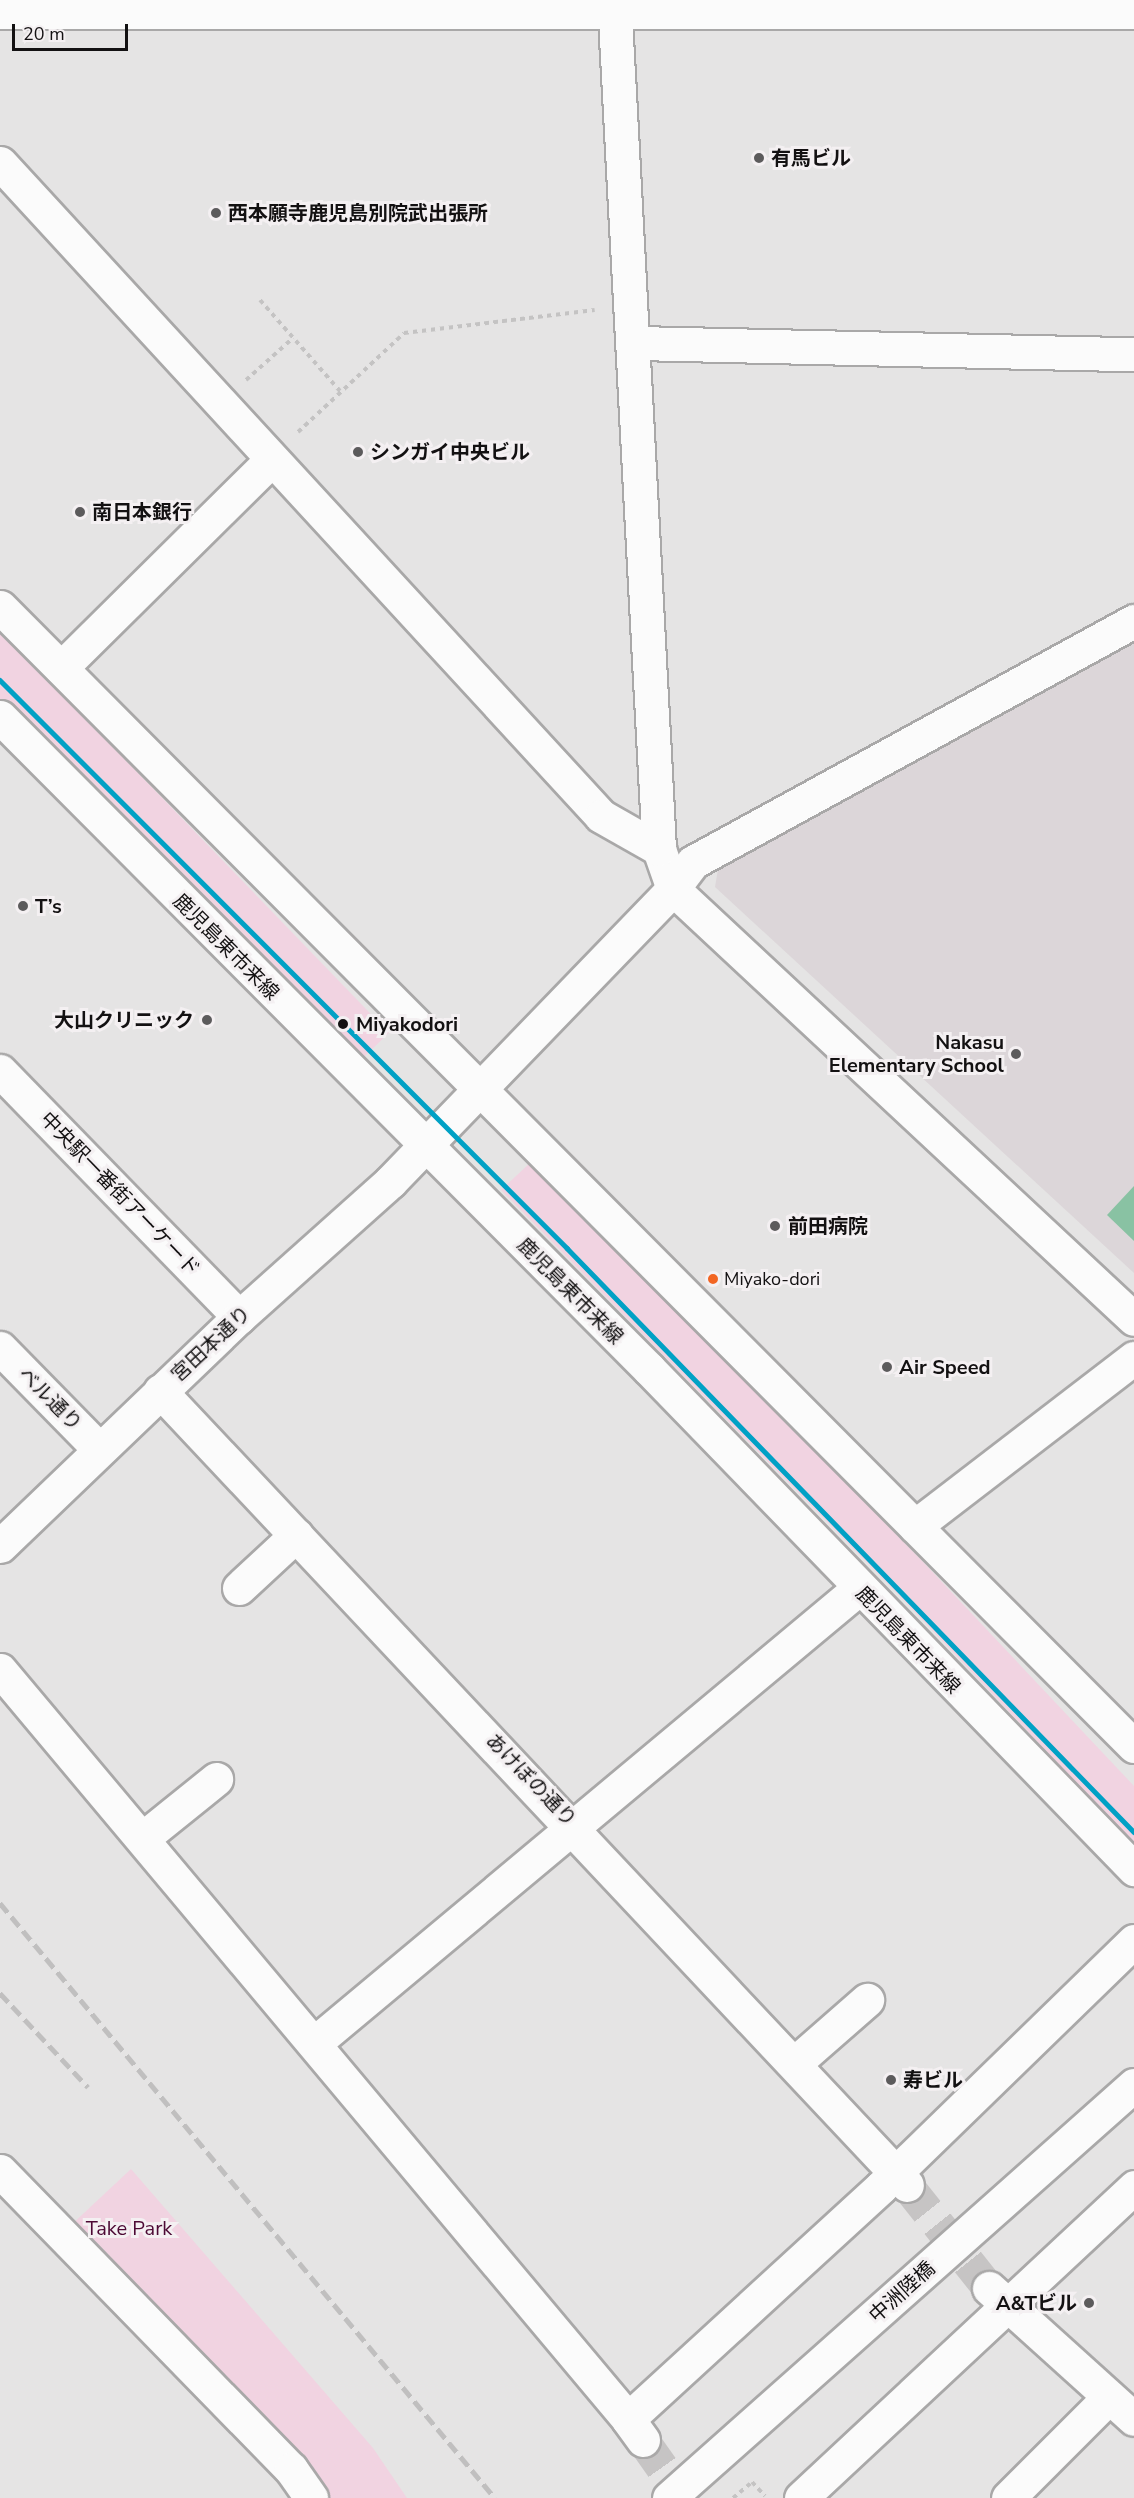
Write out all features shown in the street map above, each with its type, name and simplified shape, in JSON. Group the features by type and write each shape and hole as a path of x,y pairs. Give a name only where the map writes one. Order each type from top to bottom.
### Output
{"street":[{"path":"0,12 614,8 1134,12"},
{"path":"614,8 636,343 659,849 673,889 1134,1319"},
{"path":"0,163 270,461 601,816 659,849"},
{"path":"636,343 1134,354"},
{"path":"61,668 270,461"},
{"path":"0,607 1134,1746"},
{"name":"宮田本通り","path":"1,1544 239,1317 425,1147 673,889 693,862 1134,621"},
{"name":"鹿児島東市来線","path":"0,717 1134,1869"},
{"name":"中央駅一番街アーケード","path":"0,1071 239,1317"},
{"name":"ベル通り","path":"0,1348 99,1449"},
{"path":"915,1526 1134,1358"},
{"name":"あけぼの通り","path":"160,1391 576,1828 902,2179"},
{"path":"239,1588 296,1535"},
{"path":"316,2041 576,1828 858,1589"},
{"path":"0,1670 316,2041 635,2429 902,2179 1134,1941"},
{"path":"142,1838 216,1779"},
{"path":"795,2063 867,2000"},
{"name":"中洲陸橋","path":"669,2498 1134,2085"},
{"path":"0,2171 291,2469 311,2498"},
{"path":"801,2498 997,2297 1134,2187"},
{"path":"997,2297 1134,2419"},
{"path":"1008,2498 1109,2397"}],"path":[{"path":"260,300 340,391"},
{"path":"270,461 340,391 404,333 633,305"},
{"path":"219,404 293,338"},
{"path":"733,2498 752,2482 763,2498"}],"shaded area":[{"name":"Nakasu Elementary School","path":"1134,643 1134,1273 715,887 718,869"},
{"path":"1134,1186 1134,1241 1107,1215"}],"green space":[{"path":"0,630 389,1033 347,1073 0,713"},
{"path":"531,1162 925,1564 1134,1786 1134,1844 896,1592 501,1190"},
{"name":"Take Park","path":"131,2169 373,2448 407,2498 325,2498 69,2227"}],"tunnel":[{"path":"907,2185 989,2288"},
{"path":"643,2440 684,2498"}],"railway":[{"path":"0,1903 495,2498"},
{"path":"0,1993 88,2087"}],"transit line":[{"path":"0,680 567,1248 1134,1832"}],"place":[{"name":"有馬ビル","path":"759,158"},
{"name":"西本願寺鹿児島別院武出張所","path":"216,213"},
{"name":"シンガイ中央ビル","path":"358,452"},
{"name":"南日本銀行","path":"80,512"},
{"name":"T’s","path":"23,906"},
{"name":"大山クリニック","path":"207,1020"},
{"name":"Miyakodori","path":"343,1024"},
{"name":"Nakasu Elementary School","path":"1016,1054"},
{"name":"前田病院","path":"775,1226"},
{"name":"Miyako-dori","path":"713,1279"},
{"name":"Air Speed","path":"887,1367"},
{"name":"寿ビル","path":"891,2080"},
{"name":"A&Tビル","path":"1089,2303"}]}
